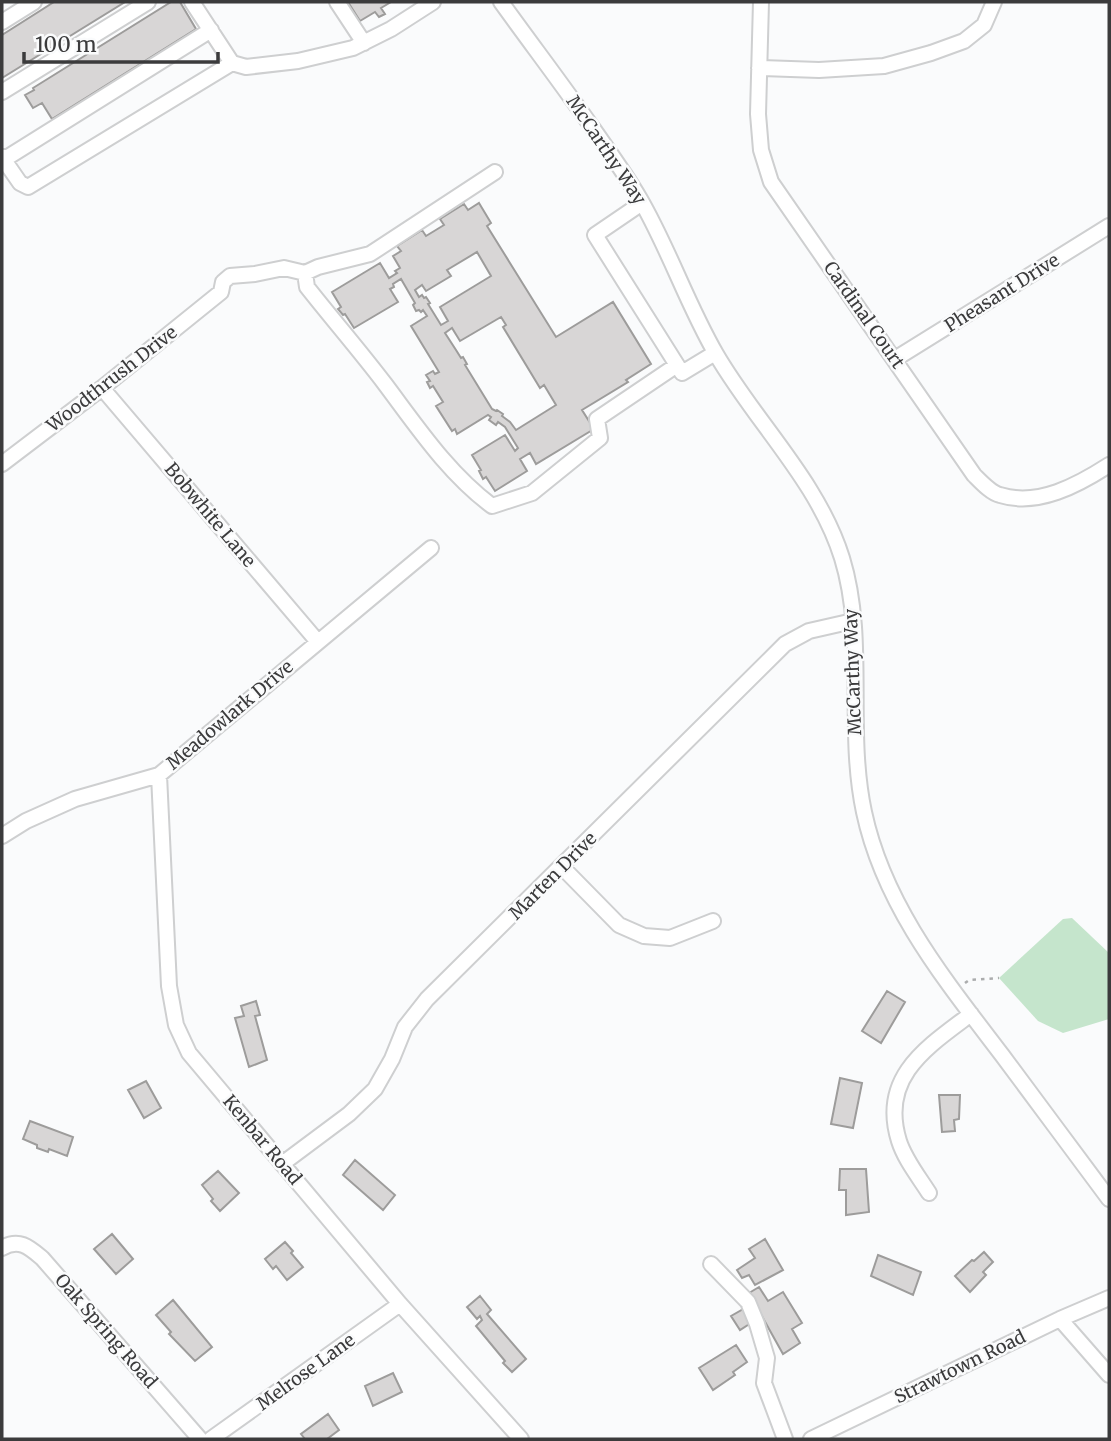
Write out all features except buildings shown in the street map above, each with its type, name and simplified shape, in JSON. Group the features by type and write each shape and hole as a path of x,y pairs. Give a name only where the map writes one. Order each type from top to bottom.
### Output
{"street":[{"path":"2,22 34,2"},
{"path":"2,92 148,2"},
{"path":"192,2 232,63 246,67 298,61 353,48 391,29 423,4"},
{"path":"337,2 364,43"},
{"name":"McCarthy Way","path":"501,2 608,149 642,203 715,353 803,481 827,522 842,559 853,621 856,755 861,794 878,861 897,904 919,942 954,992 1109,1199"},
{"name":"Cardinal Court","path":"761,2 758,114 761,150 771,182 974,475 998,495 1028,499 1060,491 1089,478 1109,465"},
{"path":"759,68 819,71 884,66 931,54 964,41 984,25 994,2"},
{"path":"211,30 8,157 2,157 7,174 28,187 232,63"},
{"path":"495,172 370,254 318,267 305,273 307,287 443,460 475,494 492,506 532,493 600,438 597,419 677,365"},
{"path":"642,203 595,234 682,373 715,353"},
{"name":"Pheasant Drive","path":"895,359 1109,226"},
{"name":"Woodthrush Drive","path":"2,464 221,292 223,282 230,276 284,268 305,273"},
{"name":"Bobwhite Lane","path":"102,388 318,642"},
{"name":"Meadowlark Drive","path":"2,836 26,821 75,799 159,775 431,548"},
{"name":"Marten Drive","path":"282,1164 349,1114 375,1089 392,1059 405,1027 427,999 785,644 808,631 853,621"},
{"name":"Kenbar Road","path":"159,775 169,986 176,1025 189,1053 400,1304 521,1439"},
{"path":"562,867 619,925 644,936 670,938 713,921"},
{"path":"929,1194 900,1142 896,1120 897,1098 904,1076 916,1059 933,1042 971,1014"},
{"name":"Oak Spring Road","path":"2,1248 8,1244 27,1245 42,1258 200,1439"},
{"path":"711,1264 748,1302 767,1358 765,1383 785,1439"},
{"name":"Strawtown Road","path":"811,1439 1109,1298"},
{"name":"Melrose Lane","path":"211,1439 400,1304"},
{"path":"1060,1319 1109,1375"}],"path":[{"path":"954,992 969,980 999,978"}],"green space":[{"path":"1072,918 1109,953 1109,1019 1063,1033 1038,1021 999,978 1063,919"}]}
